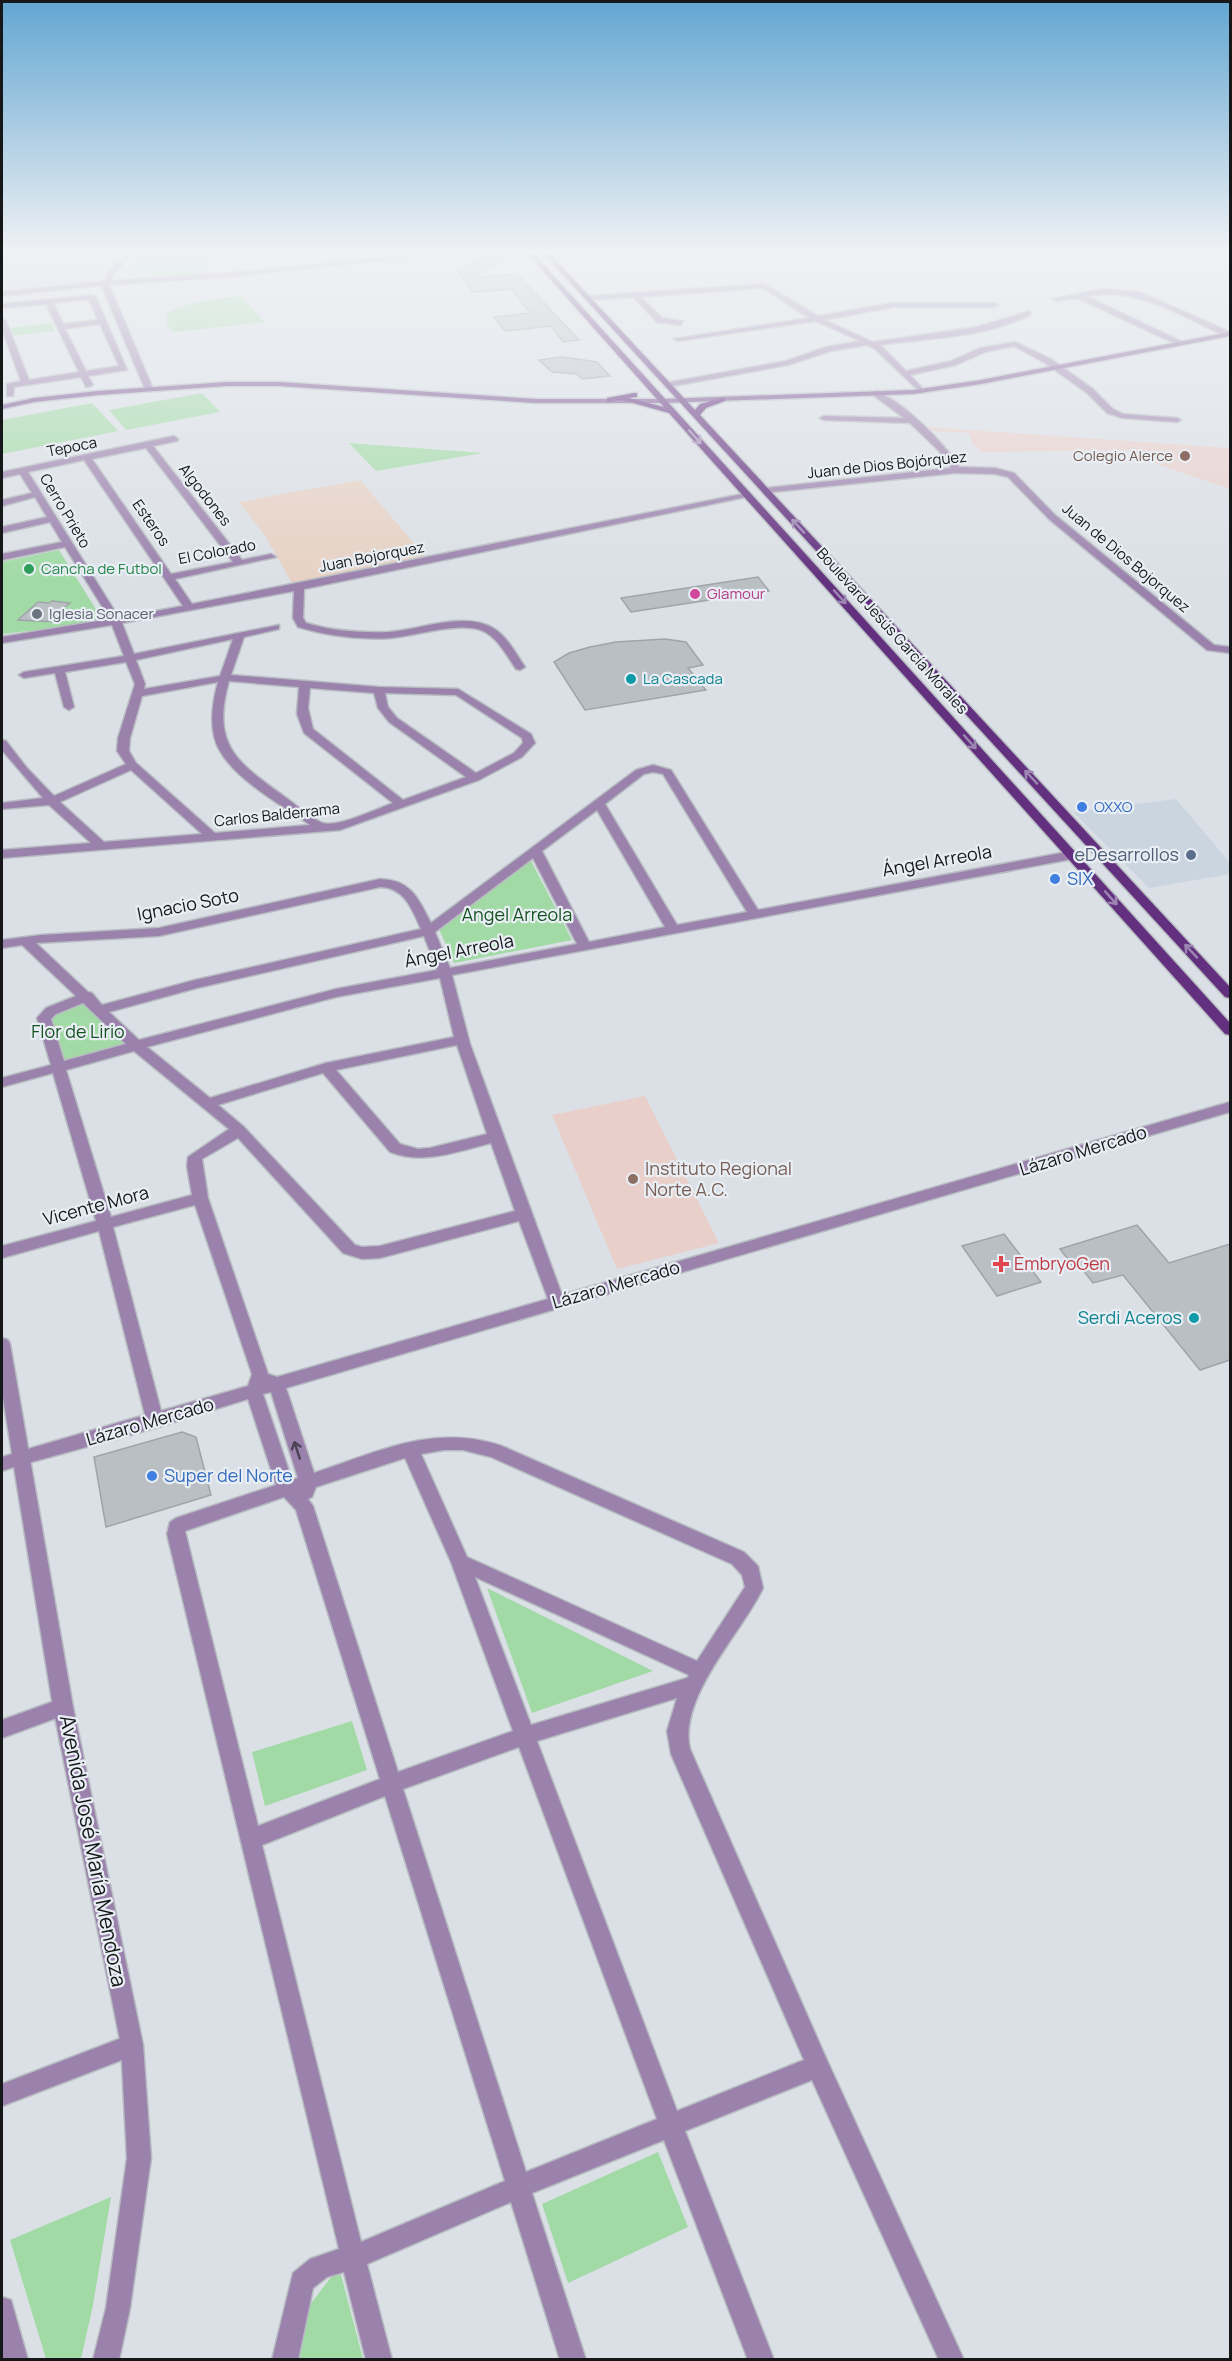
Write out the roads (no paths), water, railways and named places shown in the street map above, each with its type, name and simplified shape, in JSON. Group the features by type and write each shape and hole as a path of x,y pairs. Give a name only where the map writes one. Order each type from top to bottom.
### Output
{"main road":[{"name":"Boulevard Jesús García Morales","path":"629,363 1230,1032"},
{"name":"Boulevard Jesús García Morales","path":"649,363 1230,994"},
{"path":"2,407 33,400 149,388 243,384 517,401 722,399 876,393 919,390 1069,363"},
{"path":"610,400 632,395 649,386"},
{"path":"12,405 182,390 253,387"},
{"path":"32,403 149,388 301,387"},
{"path":"681,399 919,390"},
{"path":"696,414 703,406 722,399"},
{"path":"626,400 672,411"},
{"path":"1025,803 1051,799"}],"street":[{"path":"17,363 26,383"},
{"path":"78,363 89,385"},
{"path":"10,393 10,385 124,368 122,363"},
{"path":"138,363 149,388"},
{"path":"669,385 787,363"},
{"path":"892,363 919,390"},
{"path":"904,374 953,363"},
{"path":"1050,363 1090,391 1114,413 1177,420"},
{"path":"876,393 913,421 952,460 956,470"},
{"path":"824,418 913,421"},
{"name":"Tepoca","path":"2,475 174,439"},
{"name":"Algodones","path":"148,445 239,563"},
{"name":"Esteros","path":"87,458 189,607"},
{"name":"Cerro Prieto","path":"22,470 116,621 140,684 124,738 123,751 132,765"},
{"name":"Juan de Dios Bojórquez","path":"766,491 956,470 995,471 1011,475"},
{"name":"Juan de Dios Bojorquez","path":"1011,475 1052,517 1211,648 1230,650"},
{"path":"2,503 37,494"},
{"name":"Juan Bojorquez","path":"2,640 298,587 747,496"},
{"path":"2,531 52,519"},
{"path":"2,557 67,544"},
{"name":"El Colorado","path":"170,577 271,557"},
{"path":"298,587 298,618 302,625 342,632 383,635 465,626 482,627 493,632 520,667"},
{"path":"24,675 130,658 275,627"},
{"path":"239,635 226,678 218,719 226,752 239,767 323,828"},
{"path":"59,670 69,707"},
{"path":"138,693 226,678 379,690 383,708 393,720 475,778"},
{"path":"305,685 302,718 308,731 403,805"},
{"name":"Carlos Balderrama","path":"2,854 323,828 366,818 475,778 518,755 527,748 529,743 527,736 458,692 379,690"},
{"path":"2,743 7,761 100,845"},
{"path":"2,806 52,801 132,765 213,837"},
{"path":"101,1010 195,984 428,931 640,772 653,768 667,772 754,912"},
{"path":"599,804 672,928"},
{"path":"535,850 584,945"},
{"name":"Ángel Arreola","path":"2,1083 138,1047 261,1010 444,971 1072,855"},
{"name":"Ignacio Soto","path":"2,944 25,940 159,932 380,883 393,883 407,893 428,931"},
{"path":"428,931 444,971 461,1040 557,1302"},
{"path":"25,940 87,996 138,1047 239,1130 349,1249 380,1252 524,1215"},
{"path":"87,996 46,1014 44,1018 105,1224 155,1421"},
{"path":"208,1104 274,1081 461,1040"},
{"path":"326,1068 395,1148 406,1154 420,1155 495,1137"},
{"name":"Lázaro Mercado","path":"11,1461 983,1181 1230,1107"},
{"path":"239,1130 195,1157 194,1166 200,1198 260,1374 254,1392 286,1488 304,1506"},
{"name":"Vicente Mora","path":"2,1252 200,1198"},
{"name":"Avenida José María Mendoza","path":"2,1344 11,1461 132,2045 139,2158 118,2308 106,2360"},
{"path":"260,1374 277,1385 308,1482 304,1506 573,2360"},
{"path":"379,2360 176,1534 177,1527 182,1523 410,1449 443,1442 472,1443 496,1451 738,1558 750,1572 754,1588 698,1678 680,1714 677,1734 681,1754 818,2066 952,2360"},
{"path":"410,1449 460,1562 527,1735 670,2124 761,2360"},
{"path":"460,1562 698,1678"},
{"path":"251,1839 391,1784 527,1735 698,1678"},
{"path":"2,1729 63,1707"},
{"path":"2,2095 132,2045"},
{"path":"285,2360 302,2282 309,2272 318,2266 353,2258 670,2124 818,2066"},
{"path":"2,2309 15,2360"}],"place":[{"name":"Colegio Alerce","path":"1185,456"},
{"name":"Cancha de Futbol","path":"29,569"},
{"name":"Glamour","path":"695,594"},
{"name":"Iglesia Sonacer","path":"37,614"},
{"name":"La Cascada","path":"631,679"},
{"name":"OXXO","path":"1082,807"},
{"name":"eDesarrollos","path":"1191,855"},
{"name":"SIX","path":"1055,879"},
{"name":"Instituto Regional Norte A.C.","path":"633,1179"},
{"name":"EmbryoGen","path":"1001,1264"},
{"name":"Serdi Aceros","path":"1194,1318"},
{"name":"Super del Norte","path":"152,1476"}],"park label":[{"name":"Angel Arreola","path":"517,915"},
{"name":"Flor de Lirio","path":"78,1032"}]}
